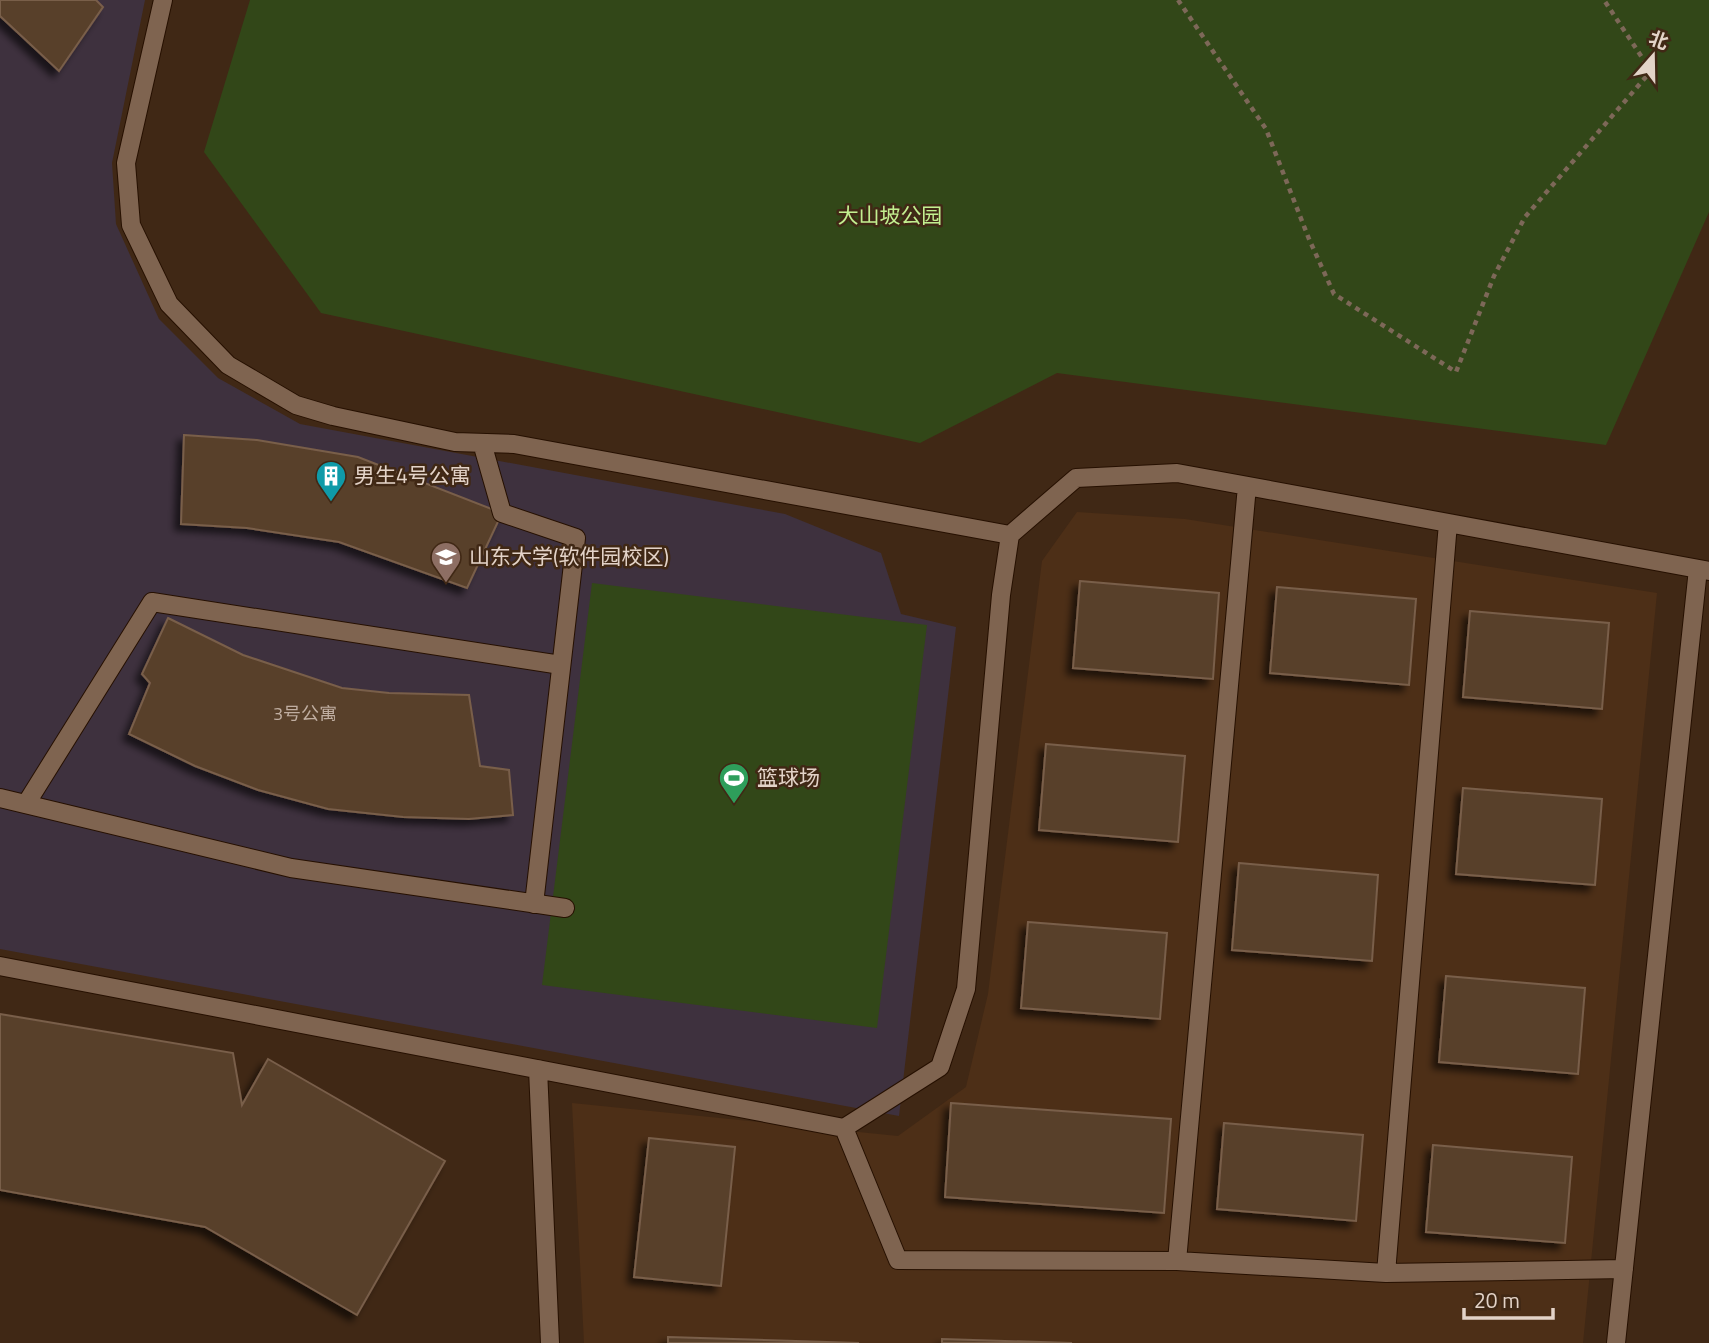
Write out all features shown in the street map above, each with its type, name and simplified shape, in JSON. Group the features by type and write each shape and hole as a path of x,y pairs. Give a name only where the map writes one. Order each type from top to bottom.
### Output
{"street":[{"path":"163,0 126,163 131,225 169,304 228,365 296,405 333,416 455,442 514,444 1010,535"},
{"path":"482,443 502,513 576,538 534,904"},
{"path":"0,966 844,1128 940,1067 966,989 1001,595 1010,535 1076,478 1177,473 1704,570 1616,1343"},
{"path":"1177,1261 1247,486"},
{"path":"1386,1272 1448,523"},
{"path":"26,804 152,602 561,665"},
{"path":"0,798 291,868 565,908"},
{"path":"537,1069 550,1343"},
{"path":"844,1128 898,1260 1177,1261 1386,1272 1624,1269"}],"path":[{"path":"1178,0 1266,129 1309,239 1334,294 1456,372 1494,276 1525,217 1651,71 1604,0"}],"shaded area":[{"name":"山东大学(软件园校区)","path":"0,0 145,0 112,163 116,224 159,319 218,378 300,424 785,514 881,553 901,614 956,627 899,1116 0,949"},
{"path":"1077,512 1185,519 1657,593 1583,1343 584,1343 572,1103 898,1136 966,1087 988,994 1042,561"}],"green space":[{"name":"大山坡公园","path":"250,0 1709,0 1709,212 1606,445 1057,373 920,443 321,313 204,152"},
{"name":"篮球场","path":"592,583 927,625 877,1028 542,985"}],"building":[{"path":"0,0 96,0 103,7 59,71 0,16"},
{"name":"男生4号公寓","path":"184,435 257,440 358,457 502,513 467,588 339,542 247,528 181,524"},
{"path":"1080,581 1219,593 1213,679 1073,668"},
{"path":"1277,587 1416,599 1409,685 1270,673"},
{"path":"1470,611 1609,623 1602,709 1463,697"},
{"path":"168,618 243,655 342,688 389,693 469,695 480,766 509,770 513,815 469,819 403,817 328,809 258,790 195,766 129,734 150,683 142,674"},
{"path":"1046,744 1185,756 1178,842 1039,830"},
{"path":"1463,788 1602,799 1595,885 1456,874"},
{"path":"1239,863 1378,875 1372,961 1232,950"},
{"path":"1028,922 1167,933 1160,1019 1021,1008"},
{"path":"1446,976 1585,988 1578,1074 1439,1062"},
{"path":"0,1014 233,1053 242,1105 268,1059 445,1161 357,1315 205,1227 0,1190"},
{"path":"951,1103 1171,1119 1164,1213 945,1197"},
{"path":"1224,1123 1363,1135 1356,1221 1217,1209"},
{"path":"649,1138 735,1147 721,1286 634,1277"},
{"path":"1433,1145 1572,1157 1565,1243 1426,1232"},
{"path":"668,1337 859,1343 668,1343"},
{"path":"942,1339 1072,1343 942,1343"}],"place":[{"name":"男生4号公寓","path":"331,503"},
{"name":"山东大学(软件园校区)","path":"446,584"},
{"name":"篮球场","path":"734,805"}]}
